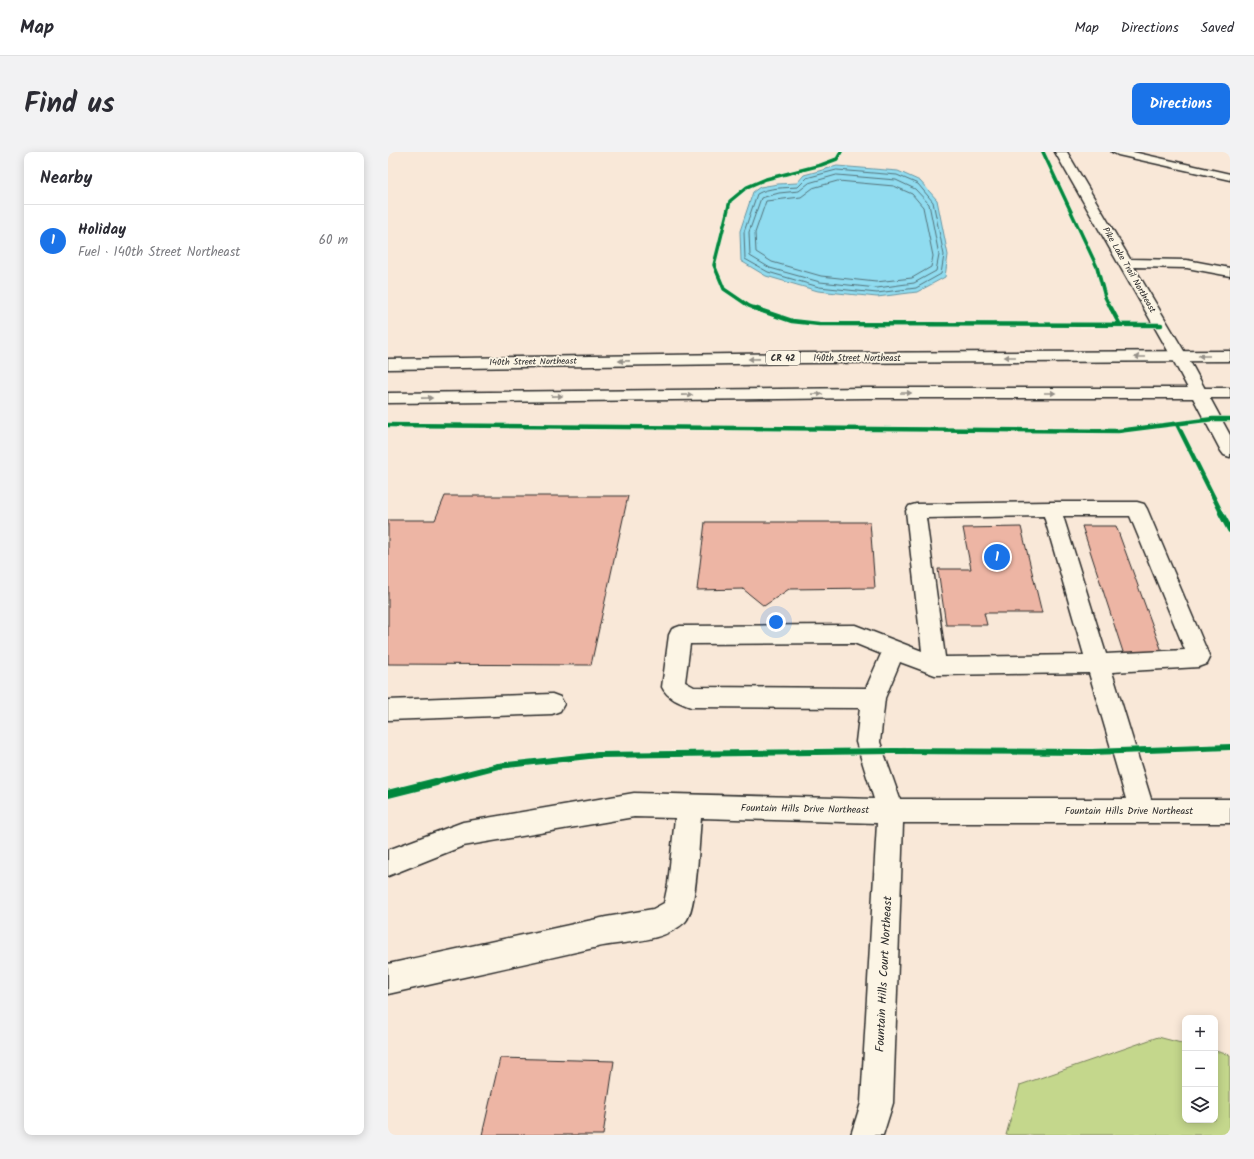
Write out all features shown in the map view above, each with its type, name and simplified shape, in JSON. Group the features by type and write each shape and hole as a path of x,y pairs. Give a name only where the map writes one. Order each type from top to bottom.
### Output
{"main road":[{"name":"Pike Lake Trail Northeast","path":"1061,152 1179,356 1230,451"},
{"path":"1118,152 1230,177"},
{"path":"1125,263 1187,264 1230,272"},
{"name":"140th Street Northeast","path":"388,364 803,358 1230,356"},
{"path":"388,398 860,393 1230,392"},
{"path":"1051,509 1142,811"},
{"path":"873,698 691,697 673,687 680,635 854,634 935,666 1098,664 1199,658 1137,509 916,511 935,666"},
{"path":"892,811 868,742 873,698 894,650"},
{"path":"388,710 552,704"},
{"name":"Fountain Hills Drive Northeast","path":"388,863 463,834 634,805 892,811 1230,811"},
{"path":"388,979 606,931 657,923 676,912 682,884 689,806"},
{"name":"Fountain Hills Court Northeast","path":"867,1135 877,1103 892,811"}],"green space":[{"path":"1158,1037 1182,1043 1182,1123 1218,1123 1218,1052 1230,1055 1230,1135 1006,1135 1020,1085"}],"water":[{"path":"837,166 898,171 920,181 937,200 948,255 945,277 917,292 877,297 818,291 766,276 741,261 740,231 753,192 760,187 797,183 804,175"}],"building":[{"path":"445,496 628,496 591,665 388,664 388,520 435,520"},
{"path":"705,522 870,522 875,588 789,589 764,606 743,589 697,590"},
{"path":"1082,526 1116,526 1163,654 1124,655"},
{"path":"1021,527 1042,613 984,613 987,625 946,625 938,569 971,569 963,528"},
{"path":"500,1058 614,1061 603,1135 482,1135"}],"cycle path":[{"path":"841,152 837,159 821,165 766,179 747,187 730,201 714,265 724,289 749,306 792,321 819,324 1161,325"},
{"path":"1043,152 1097,267 1105,297 1120,325"},
{"path":"388,425 1118,431 1213,419 1230,419"},
{"path":"1177,424 1230,530"},
{"path":"388,794 498,766 598,755 893,751 1092,752 1230,747"}],"place":[{"name":"Holiday","path":"997,557"}]}
